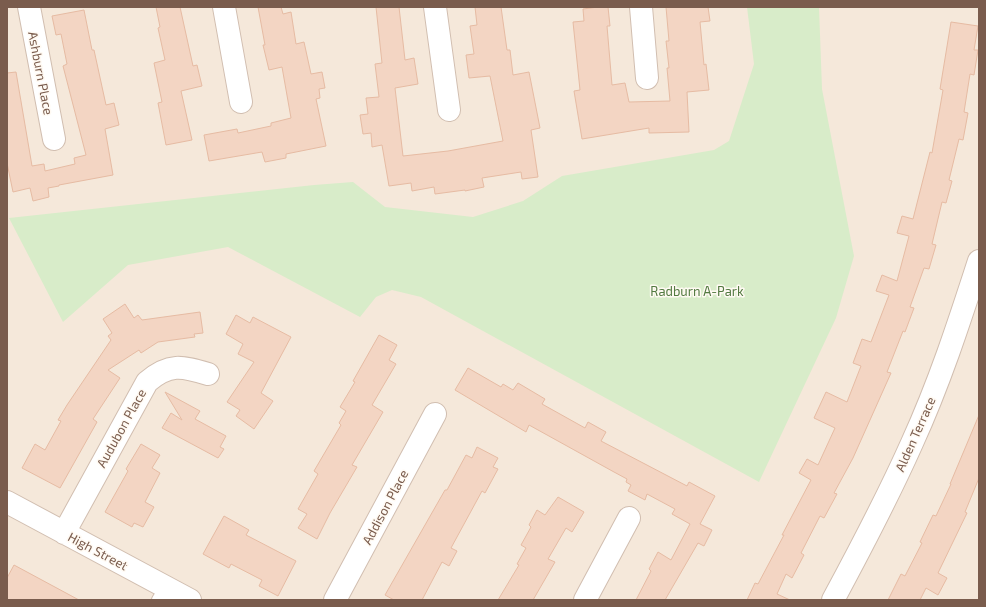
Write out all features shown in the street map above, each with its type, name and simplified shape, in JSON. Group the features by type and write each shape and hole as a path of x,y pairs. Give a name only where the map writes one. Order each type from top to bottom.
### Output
{"street":[{"name":"Ashburn Place","path":"29,7 54,139"},
{"path":"224,7 241,102"},
{"path":"435,7 448,110"},
{"path":"641,7 647,78"},
{"name":"Alden Terrace","path":"833,600 885,502 913,442 938,381 979,261"},
{"name":"Audubon Place","path":"64,532 147,382 156,374 171,369 187,368 208,374"},
{"name":"Addison Place","path":"335,600 435,414"},
{"name":"High Street","path":"7,502 64,532 162,594 190,600"},
{"path":"585,600 629,518"}],"shaded area":[{"path":"7,7 979,7 979,600 7,600"}],"green space":[{"name":"Radburn A-Park","path":"747,7 819,7 822,89 854,256 836,318 759,482 421,297 392,290 376,297 360,317 228,247 128,265 63,322 9,218 353,182 385,207 473,217 523,201 562,176 714,150 729,141 754,64"}],"building":[{"path":"156,7 180,7 193,66 197,65 202,86 181,91 192,140 166,145 158,103 162,102 154,63 165,60 158,28 160,27"},
{"path":"258,7 281,7 283,14 291,12 296,44 304,42 311,74 322,72 325,88 319,89 320,98 316,99 326,146 286,154 286,158 265,162 262,152 209,161 204,135 237,129 238,133 271,126 271,123 291,118 282,67 269,70 263,45 265,45"},
{"path":"376,7 399,7 405,60 414,58 418,84 395,88 403,156 448,151 503,141 490,76 469,78 466,55 474,54 470,26 477,25 475,7 501,7 507,50 510,50 513,75 529,72 540,128 531,130 538,177 522,179 521,172 482,178 484,187 465,191 435,194 434,187 412,191 411,183 389,186 382,145 372,147 371,133 363,134 360,115 368,114 366,98 379,97 375,64 382,63"},
{"path":"608,7 610,26 607,26 612,85 625,83 629,102 670,101 667,68 669,68 666,41 669,41 666,7 708,7 710,21 700,22 704,65 706,64 709,90 687,92 689,132 649,133 649,128 582,139 574,91 580,90 573,22 584,21 583,9"},
{"path":"84,10 92,50 94,50 106,105 114,103 119,125 105,129 113,175 48,188 49,197 33,201 30,188 13,192 7,163 7,73 16,72 32,166 44,164 45,171 75,164 74,158 86,155 63,66 67,64 61,34 56,35 52,16"},
{"path":"951,22 978,26 974,50 978,50 974,75 970,74 964,112 968,113 963,140 959,139 949,180 952,181 946,203 942,202 932,244 936,245 929,269 924,268 910,307 914,308 887,372 891,373 853,458 834,493 837,494 824,518 820,516 801,553 804,555 792,578 786,574 777,594 790,600 747,600 755,583 758,584 811,480 799,473 807,459 818,465 835,428 814,418 826,392 847,402 861,366 853,363 862,339 871,342 889,295 876,291 882,275 897,281 909,236 897,233 902,216 913,219 930,152 932,153 943,90 940,89"},
{"path":"125,304 134,318 138,315 142,320 200,312 203,333 194,334 195,337 158,342 141,353 139,350 108,370 120,378 93,419 97,422 60,488 22,468 35,444 45,450 61,421 58,420 67,405 111,340 108,336 112,333 103,319"},
{"path":"236,315 250,323 253,317 291,337 261,393 273,401 254,429 236,416 240,410 227,402 254,362 238,354 243,344 226,334"},
{"path":"379,335 397,345 389,360 396,364 372,405 383,412 352,465 357,467 330,513 317,539 298,528 307,514 298,509 318,474 314,471 341,425 339,423 346,411 340,407 355,382 353,381"},
{"path":"468,368 501,387 503,384 513,390 518,383 545,399 542,404 585,428 588,422 606,432 601,441 687,486 689,482 715,496 700,524 712,530 704,546 698,543 665,600 636,600 651,571 649,569 658,552 671,560 690,524 672,514 675,509 647,494 645,500 628,491 631,485 626,482 627,479 529,425 526,432 455,390"},
{"path":"165,392 200,411 195,419 226,436 220,447 224,449 218,458 162,428 171,413 182,420"},
{"path":"979,415 979,478 965,512 967,513 938,573 947,578 938,595 926,588 920,600 888,600 901,574 905,576 922,543 920,542 933,515 936,516 951,484"},
{"path":"141,444 160,455 152,468 160,473 145,502 154,507 143,527 134,523 132,527 105,512 128,471 126,469"},
{"path":"477,447 498,458 493,467 498,469 485,493 482,491 451,548 457,551 449,566 442,562 422,600 394,600 385,595 466,455 472,458"},
{"path":"558,497 584,512 572,532 566,528 548,559 555,562 533,600 498,600 519,565 517,564 526,548 521,545 531,527 529,525 537,510 545,515"},
{"path":"224,516 249,530 246,535 296,561 278,596 259,586 262,580 231,564 229,568 203,554"},
{"path":"14,565 79,600 7,600 7,578"}]}
